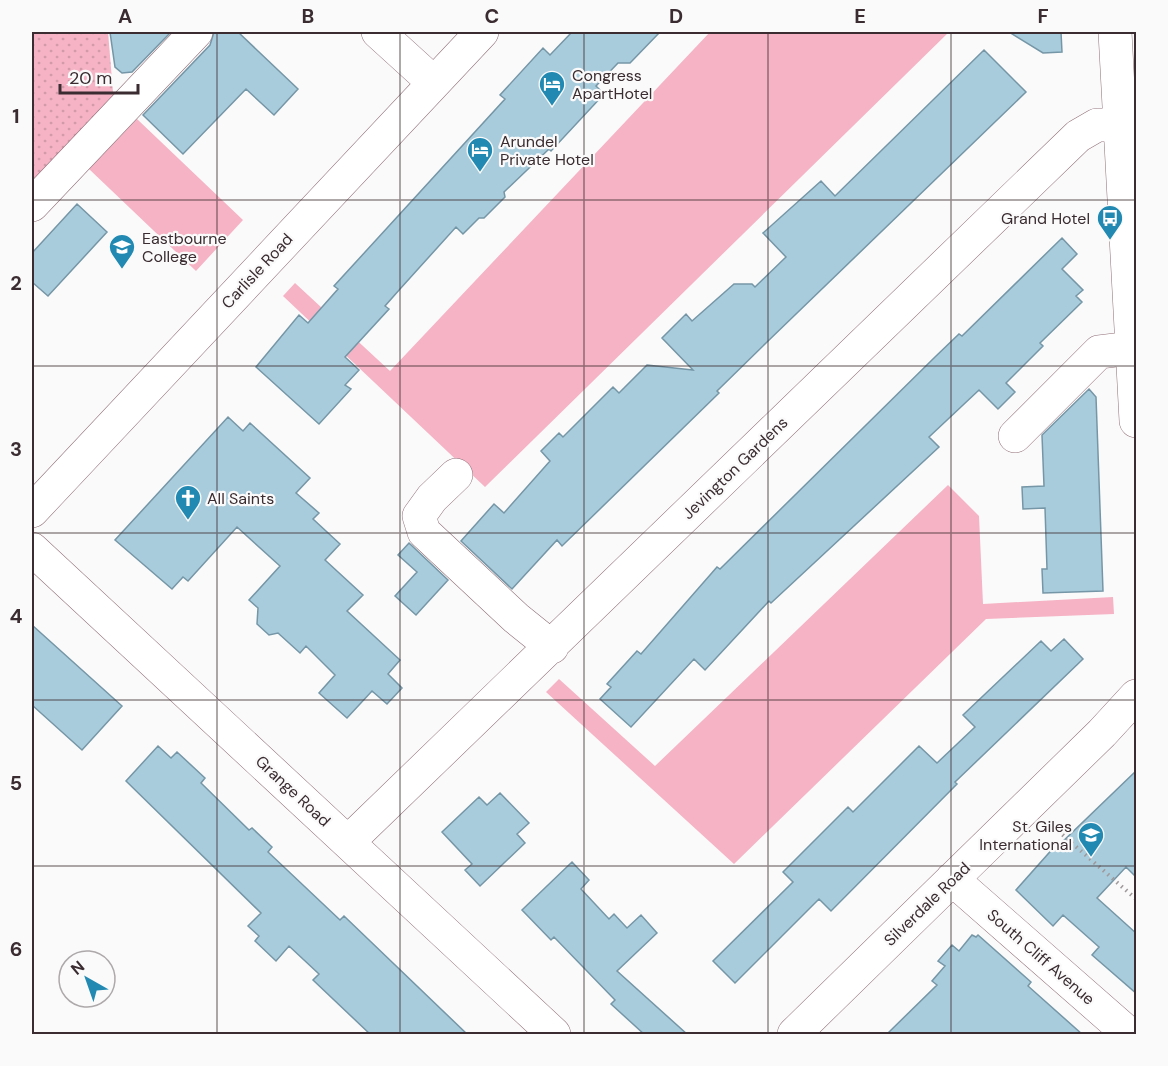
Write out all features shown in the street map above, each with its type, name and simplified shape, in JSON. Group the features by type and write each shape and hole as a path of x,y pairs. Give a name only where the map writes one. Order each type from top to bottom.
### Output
{"street":[{"path":"32,205 196,32"},
{"path":"378,32 434,82"},
{"name":"Carlisle Road","path":"32,511 482,32"},
{"path":"1115,32 1128,124 1132,348 1137,421"},
{"name":"Jevington Gardens","path":"348,842 1078,136 1097,125 1128,124"},
{"path":"1015,436 1099,352 1132,348"},
{"path":"456,475 432,498 419,516 424,532 516,618 552,647"},
{"name":"Grange Road","path":"32,549 554,1035"},
{"name":"Silverdale Road","path":"794,1035 1137,696"},
{"name":"South Cliff Avenue","path":"952,879 1129,1035"}],"path":[{"path":"1028,805 1137,899"}],"shaded area":[{"path":"32,32 108,32 114,104 32,191"},
{"path":"710,32 949,32 485,487 283,296 295,283 390,371"},
{"path":"137,119 243,220 196,271 89,169"},
{"path":"948,485 979,516 983,604 1113,597 1114,614 986,619 734,864 546,692 559,679 655,766"}],"building":[{"path":"110,32 171,32 132,72 122,73 115,67"},
{"path":"214,32 238,32 298,89 274,115 246,89 183,154 143,115 210,45"},
{"path":"572,32 660,32 630,63 618,63 596,86 604,94 551,151 549,149 504,192 505,197 484,218 479,218 463,234 456,227 385,306 389,309 345,357 359,370 345,385 351,389 319,424 256,367 299,315 308,323 338,289 334,286 505,99 500,95 543,48 550,55"},
{"path":"1009,32 1061,32 1062,52 1043,53"},
{"path":"984,50 1026,92 767,342 717,391 719,393 562,546 557,540 512,589 461,541 494,504 504,513 550,461 541,451 559,433 563,437 613,387 619,393 647,365 693,370 662,338 686,314 692,321 734,284 752,284 755,287 786,257 763,233 821,181 835,196"},
{"path":"77,204 107,232 48,296 32,282 32,253"},
{"path":"1062,238 1077,254 1062,269 1083,290 1076,296 1082,302 1040,343 1043,346 1006,383 1015,392 998,409 979,390 929,437 939,447 771,603 769,601 705,670 694,659 631,727 600,699 611,687 607,684 637,651 641,654 717,567 720,569 935,357 959,334 962,336"},
{"path":"1089,389 1096,397 1103,591 1043,593 1042,569 1047,569 1045,508 1023,509 1022,487 1044,486 1042,435"},
{"path":"228,417 243,431 250,423 310,478 296,493 319,513 313,519 340,544 325,560 363,595 347,611 400,660 388,674 402,688 387,704 372,691 347,718 319,693 335,675 306,646 300,653 278,633 269,635 257,624 258,608 249,600 280,566 237,527 188,581 183,577 172,589 115,540"},
{"path":"409,543 448,580 416,615 395,596 417,572 398,555"},
{"path":"32,625 122,706 82,750 32,705"},
{"path":"1064,639 1083,659 955,782 957,784 831,911 819,899 735,983 713,961 793,882 783,872 848,807 853,812 919,746 937,763 975,727 963,715 1041,641 1051,651"},
{"path":"158,746 171,758 177,752 205,778 201,783 249,830 252,828 272,847 268,852 340,920 344,916 468,1035 371,1035 313,980 319,974 289,946 276,961 255,941 259,936 248,926 261,913 126,781"},
{"path":"1137,770 1137,878 1126,867 1097,898 1137,934 1137,994 1092,955 1099,947 1063,915 1053,926 1016,890 1056,845 1058,846"},
{"path":"500,793 529,823 517,834 525,843 480,886 465,870 472,864 442,832 479,797 487,805"},
{"path":"572,862 589,880 581,889 609,919 614,914 627,928 641,915 657,933 617,971 688,1035 645,1035 611,1004 615,1000 554,937 551,940 522,910"},
{"path":"972,935 976,937 978,935 1031,982 1028,986 1083,1035 886,1035 937,985 932,981 945,966 938,961 952,945 959,951"}],"place":[{"name":"Congress ApartHotel","path":"552,107"},
{"name":"Arundel Private Hotel","path":"480,173"},
{"name":"Grand Hotel","path":"1110,241"},
{"name":"Eastbourne College","path":"122,270"},
{"name":"All Saints","path":"188,521"},
{"name":"St. Giles International","path":"1091,858"}]}
